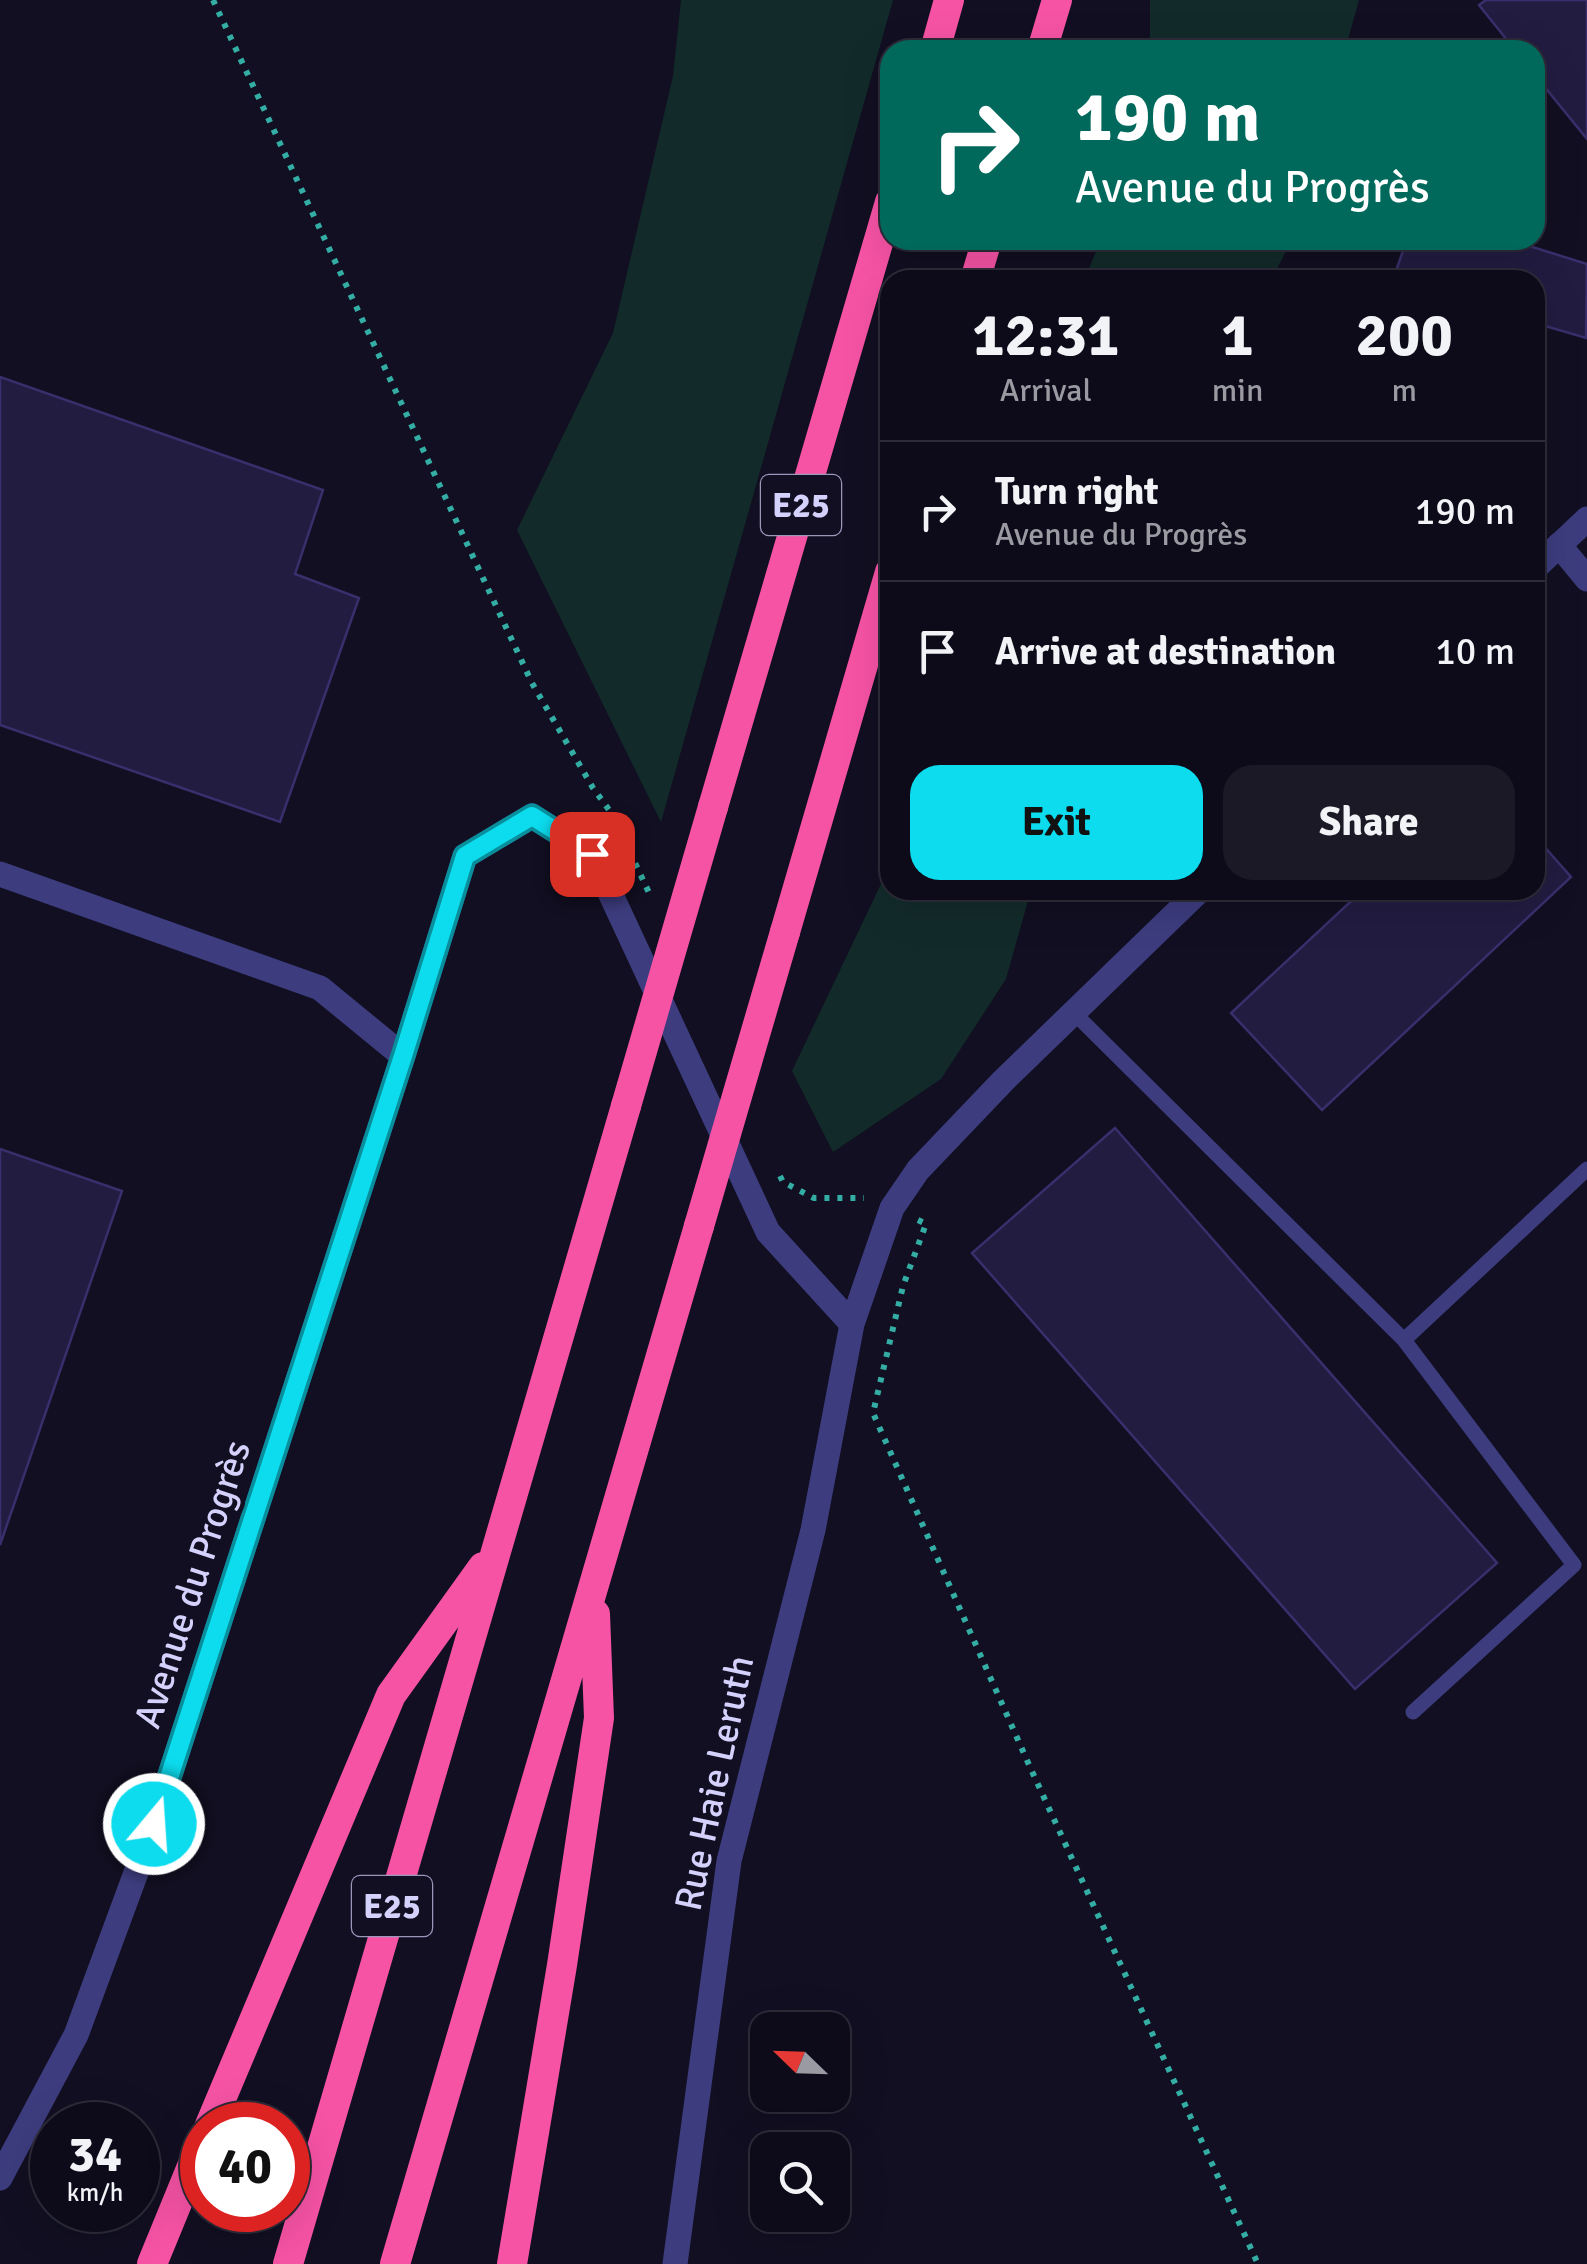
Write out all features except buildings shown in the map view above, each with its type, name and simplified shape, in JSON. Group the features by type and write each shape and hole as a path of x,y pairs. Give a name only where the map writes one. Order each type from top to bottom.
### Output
{"highway":[{"path":"938,40 949,0"},
{"path":"1045,40 1057,0"},
{"name":"E25","path":"288,2264 880,236"},
{"path":"395,2264 880,606"},
{"path":"220,2102 391,1695 497,1548"},
{"path":"512,2264 599,1718 593,1587"},
{"path":"152,2264 180,2196"}],"street":[{"path":"1545,558 1587,519"},
{"path":"1559,545 1587,579"},
{"name":"Avenue du Progrès","path":"0,2178 76,2035 154,1824 465,856 532,816 592,854 768,1232 852,1324"},
{"path":"0,874 320,988 403,1056"},
{"name":"Rue Haie Leruth","path":"676,2264 729,1860 812,1530 852,1324 892,1208 918,1170 1002,1081 1190,900"}],"lane":[{"path":"1073,1012 1404,1340 1574,1565 1413,1712"},
{"path":"1404,1340 1587,1169"}],"path":[{"path":"213,0 532,684 612,814"},
{"path":"914,1506 1258,2264"}],"green space":[{"path":"681,0 893,0 661,822 517,530 613,333 673,76"},
{"path":"1150,0 1359,0 1348,40 1150,40"},
{"path":"1097,250 1287,250 1276,270 1088,270"},
{"path":"880,886 880,900 1028,900 1006,979 941,1079 833,1152 792,1071"}],"route":[{"path":"154,1824 465,856 532,816 592,854"}]}
